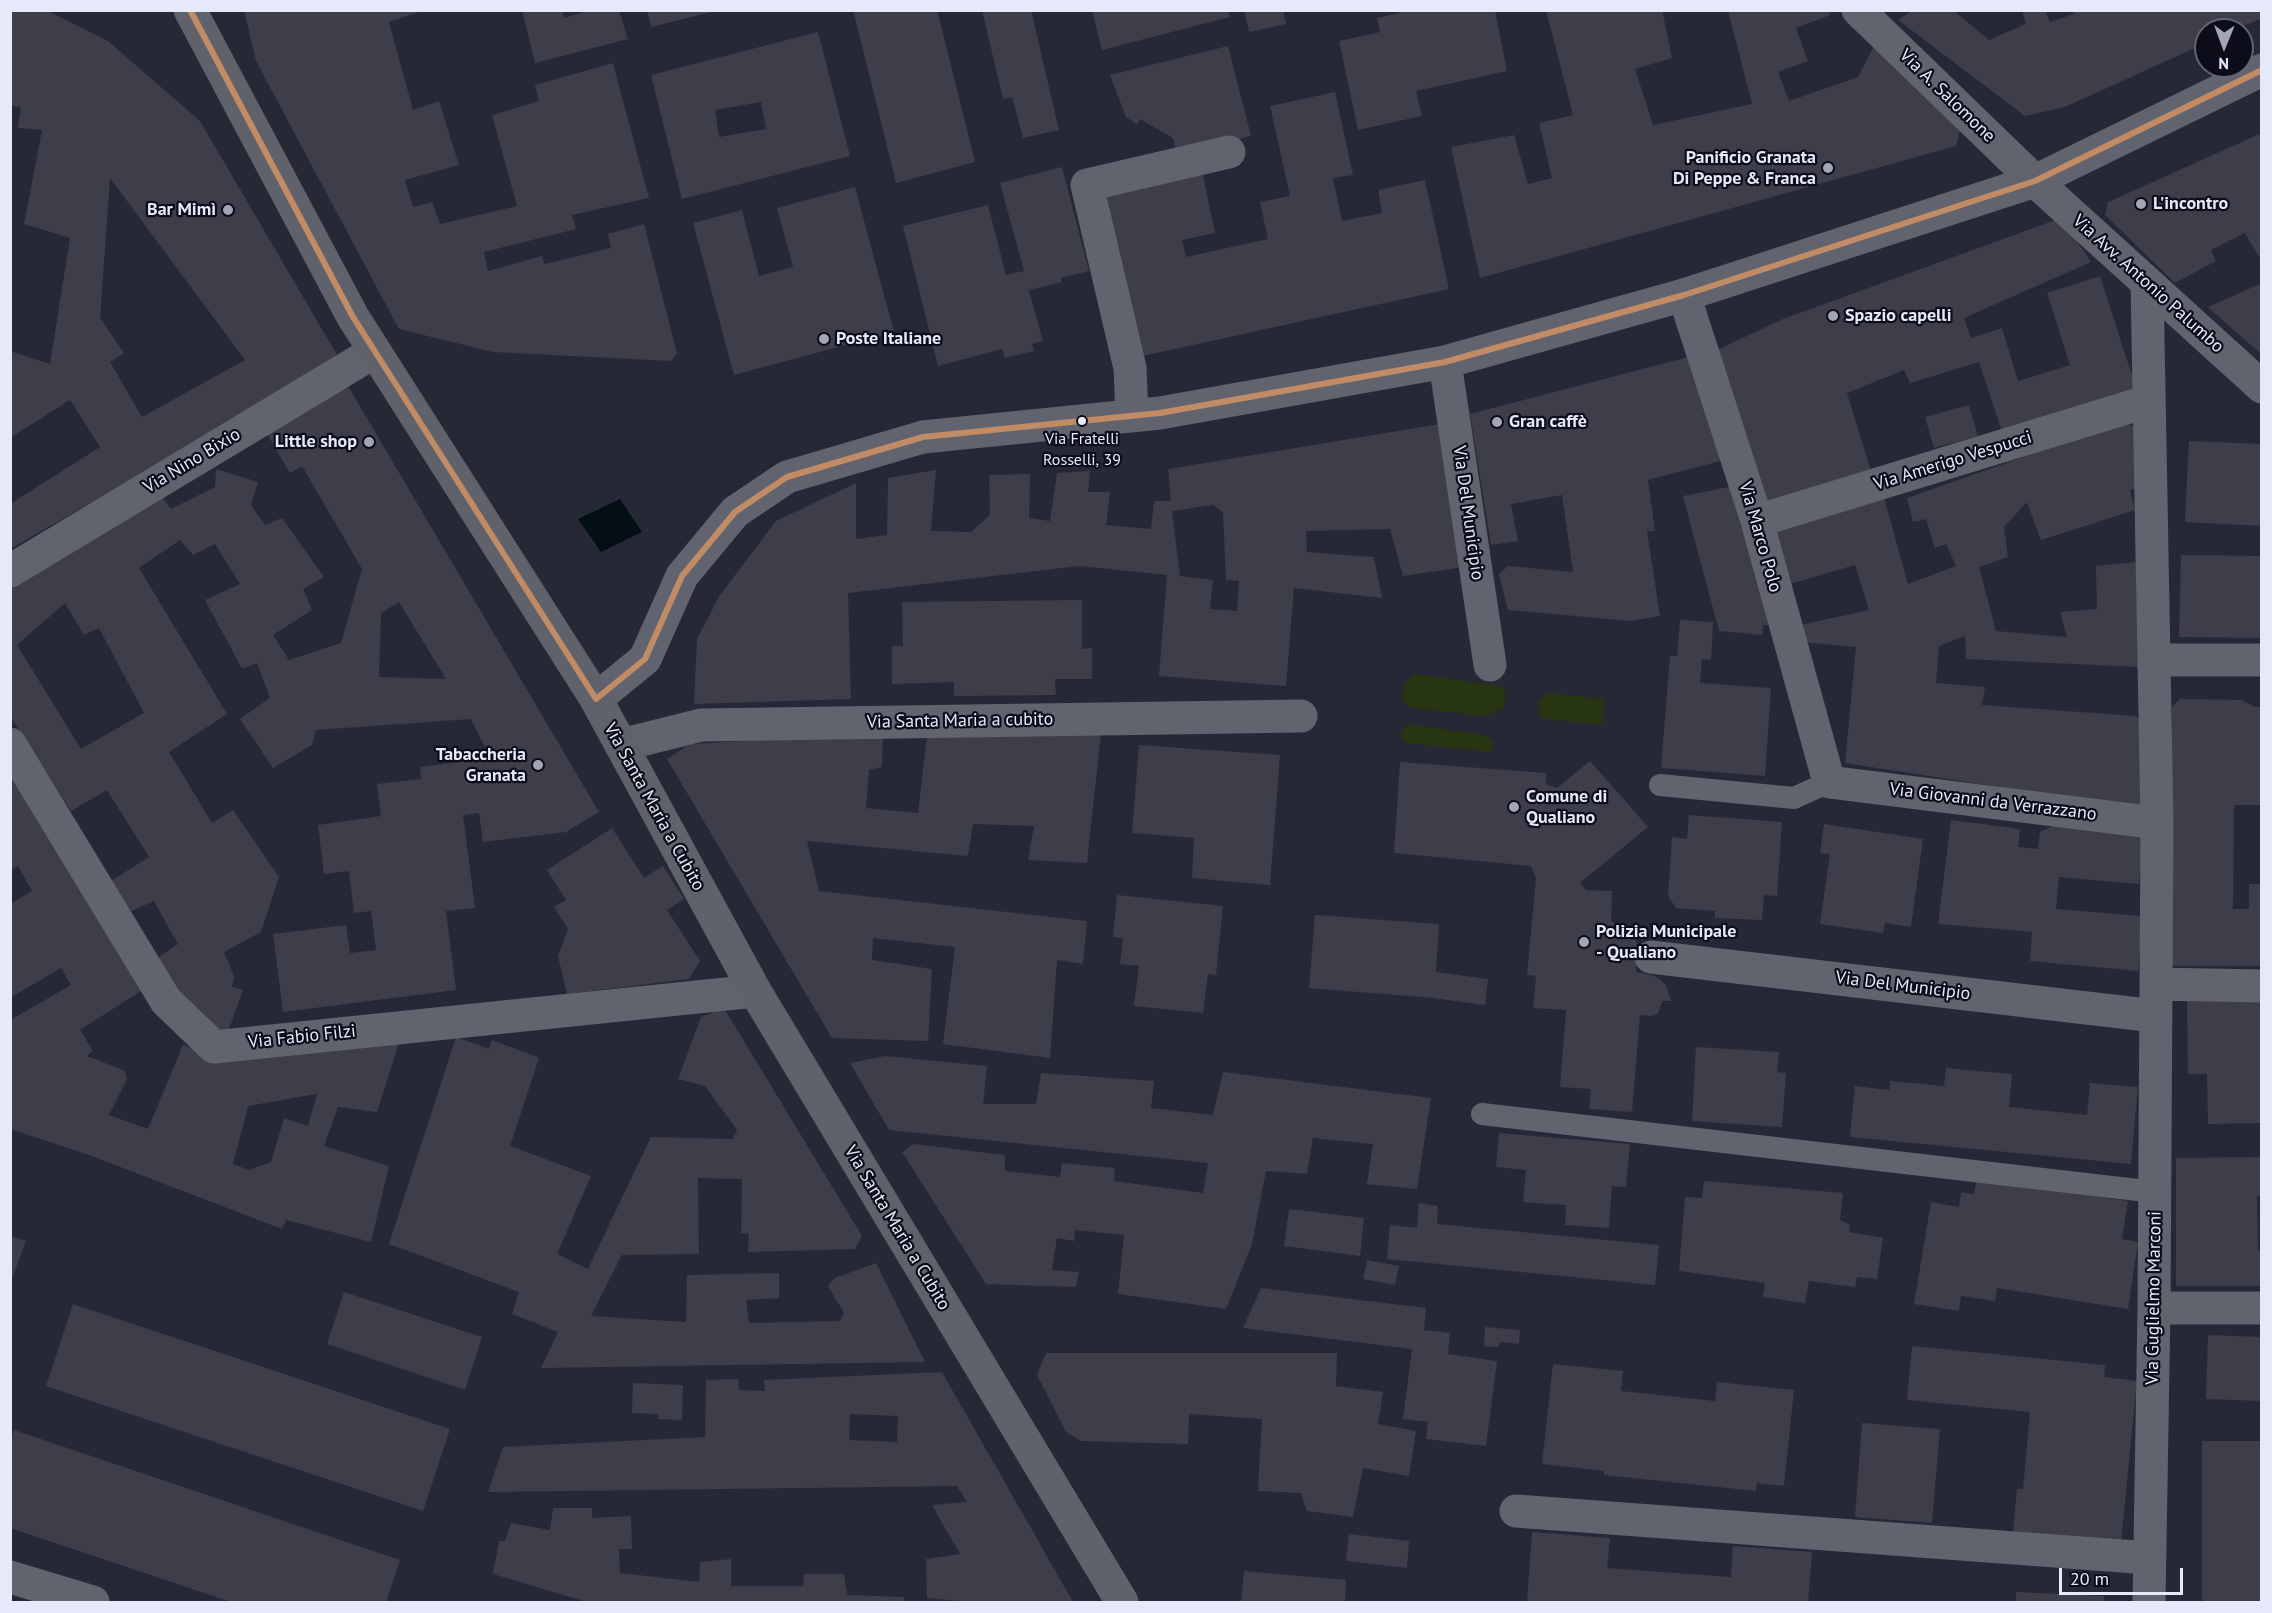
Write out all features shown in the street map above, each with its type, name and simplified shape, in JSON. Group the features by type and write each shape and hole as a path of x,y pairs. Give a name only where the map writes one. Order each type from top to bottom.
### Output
{"main road":[{"name":"Via Santa Maria a Cubito","path":"190,10 347,306 374,352 596,699 755,991 1122,1602"}],"street":[{"name":"Via A. Salomone","path":"1858,10 2035,181"},
{"path":"596,699 645,659 682,576 735,512 787,477 923,437 1160,413 1445,362 1684,295 2035,181 2262,70"},
{"path":"1132,415 1130,368 1087,184 1229,152"},
{"name":"Via Avv. Antonio Palumbo","path":"2035,181 2262,387"},
{"name":"Via Guglielmo Marconi","path":"2147,283 2157,823 2154,1308 2149,1602"},
{"name":"Via Marco Polo","path":"1684,295 1757,521 1829,782"},
{"name":"Via Nino Bixio","path":"10,571 374,352"},
{"name":"Via Del Municipio","path":"1445,362 1490,665"},
{"name":"Via Amerigo Vespucci","path":"1757,521 2149,401"},
{"path":"2154,660 2262,660"},
{"name":"Via Santa Maria a cubito","path":"621,745 701,724 1301,716"},
{"name":"Via Fabio Filzi","path":"10,744 166,1001 214,1047 755,991"},
{"name":"Via Giovanni da Verrazzano","path":"1829,782 2157,823"},
{"name":"Via Del Municipio","path":"1651,957 2156,998 2262,986"},
{"path":"2154,1308 2262,1308"},
{"path":"1516,1511 2150,1558"},
{"path":"10,1577 93,1602"}],"lane":[{"path":"1660,785 1794,798 1829,782"},
{"path":"1482,1114 2155,1192"}],"green space":[{"path":"1414,674 1501,686 1506,694 1504,708 1487,716 1410,708 1402,699 1404,685"},
{"path":"1548,693 1605,699 1602,725 1539,718 1538,702"},
{"path":"1408,724 1485,735 1494,741 1491,752 1406,743 1399,735"}],"shaded area":[{"path":"620,499 642,532 601,552 578,519"}],"building":[{"path":"10,10 46,10 108,41 200,121 340,360 10,549 10,504 100,447 70,400 10,438 10,351 50,364 70,238 24,224 42,130 18,128 21,107 10,105","holes":["110,178 245,360 142,417 110,362 124,353 100,318"]},
{"path":"244,10 425,10 389,22 413,110 439,101 459,165 405,180 413,207 432,202 440,224 517,206 492,115 539,101 535,85 613,63 649,198 572,215 576,229 484,252 488,271 542,256 545,264 611,248 608,234 644,224 677,354 671,361 493,352 399,329 256,61"},
{"path":"522,10 562,10 564,18 591,10 619,10 628,39 535,63"},
{"path":"647,10 716,10 716,11 651,27"},
{"path":"853,10 937,10 975,162 896,183"},
{"path":"982,10 1031,10 1059,130 1023,138 1012,97 1003,99"},
{"path":"1092,10 1228,10 1230,17 1102,50"},
{"path":"1244,10 1283,10 1286,24 1249,32"},
{"path":"1411,10 1495,10 1507,71 1416,91 1422,116 1358,130 1339,41 1380,32 1377,18"},
{"path":"1546,10 1662,10 1672,58 1635,69 1653,125 1752,104 1728,10 1829,10 1830,15 1796,28 1808,61 1778,72 1789,101 1858,77 1876,42 1963,117 1956,146 1480,278 1451,147 1514,135 1528,184 1552,178 1539,123 1573,115"},
{"path":"1913,10 1953,10 1989,40 2026,24 2022,10 2045,10 2050,22 2074,14 2073,10 2262,10 2262,18 2254,21 2254,18 2194,18 2194,48 2065,107 2025,116 1898,20"},
{"path":"818,32 850,156 682,199 651,75","holes":["761,102 766,129 719,137 715,110"]},
{"path":"1228,46 1251,136 1177,155 1173,138 1140,119 1137,124 1126,117 1110,75"},
{"path":"1335,92 1353,175 1333,178 1342,221 1382,213 1378,190 1425,180 1449,289 1138,357 1102,192 1202,170 1215,233 1182,240 1186,257 1268,239 1260,202 1290,196 1270,106"},
{"path":"2262,133 2262,262 2245,233 2211,250 2216,261 2175,283 2105,215 2108,202"},
{"path":"1062,167 1089,271 1061,278 1062,282 1029,290 1043,341 1032,344 1034,351 1005,358 1002,349 938,366 903,226 988,205 1006,275 1024,271 1000,183"},
{"path":"855,187 894,332 734,375 693,223 742,210 759,276 793,267 777,208"},
{"path":"2061,218 2091,262 1964,318 1971,338 2002,328 2018,381 2070,365 2047,293 2100,276 2137,391 2003,435 1979,362 1910,383 1904,370 1847,393 1871,471 1770,508 1715,351 1783,319"},
{"path":"2262,283 2262,355 2208,307"},
{"path":"1696,355 1724,460 1648,480 1655,531 1647,531 1660,616 1631,621 1508,610 1499,574 1508,566 1573,572 1562,495 1511,504 1518,541 1491,545 1470,414"},
{"path":"348,386 599,812 566,832 483,842 479,813 463,815 475,908 446,911 456,990 283,1012 273,934 346,925 350,953 376,950 371,911 354,913 349,871 324,874 318,825 381,816 377,784 421,779 420,767 482,759 489,755 471,719 316,730 312,745 273,768 240,719 270,698 257,663 242,669 205,600 240,584 215,544 193,555 180,540 139,568 227,714 169,752 212,823 233,810 279,877 261,932 224,952 234,976 232,987 243,990 227,1035 196,1023 149,964 178,944 154,901 125,914 106,884 149,857 107,790 71,811 10,716 10,586 161,495 171,509 215,487 216,469 258,482 251,505 265,525 282,518 324,577 303,589 312,610 273,635 289,660 341,643 362,569 302,466 290,473 267,434","holes":["399,602 446,679 379,677 381,613","65,603 84,635 99,628 144,713 81,749 17,645"]},
{"path":"1969,405 1978,436 1934,448 1925,417"},
{"path":"2123,422 2137,428 2140,487 2130,490 2135,510 2041,540 2027,502 2004,527 2008,557 1979,567 1996,631 2067,637 2060,612 2097,609 2096,566 2136,562 2138,667 1966,659 1965,636 1939,646 1936,683 1985,687 1982,705 2136,716 2147,725 2141,809 1845,763 1856,647 1802,642 1800,625 1869,610 1855,565 1783,586 1767,532 1883,494 1908,584 1956,566 1946,544 1935,548 1926,519 1913,522 1907,498"},
{"path":"1440,424 1464,567 1403,576 1390,529 1306,531 1307,552 1374,557 1382,598 1294,588 1286,686 1159,676 1167,575 1079,566 848,593 851,699 694,704 697,639 720,595 776,521 856,483 856,539 887,535 888,478 936,470 931,531 971,532 990,515 989,475 1030,474 1029,518 1050,521 1057,473 1090,471 1088,492 1110,492 1106,525 1151,529 1154,501 1171,501 1168,469","holes":["1213,505 1223,512 1226,580 1239,581 1237,611 1210,609 1213,580 1180,576 1172,511"]},
{"path":"2189,441 2262,444 2262,526 2185,522"},
{"path":"1729,487 1772,625 1763,625 1762,635 1719,631 1683,496"},
{"path":"2181,555 2262,556 2262,638 2179,637"},
{"path":"1082,600 1082,649 1092,648 1092,679 1055,679 1056,695 954,696 954,682 892,684 892,646 903,646 902,602"},
{"path":"1680,620 1713,622 1711,660 1702,659 1700,683 1771,688 1765,776 1661,768 1670,656 1677,656"},
{"path":"2180,699 2242,700 2254,707 2262,707 2262,805 2234,805 2233,909 2249,909 2249,884 2262,884 2262,966 2171,966 2172,707"},
{"path":"1102,724 1087,863 1028,860 1034,826 973,824 968,856 807,841 819,891 1087,921 1083,964 1057,960 1050,1058 943,1044 955,947 873,938 872,960 932,969 928,1041 832,1038 667,759 690,744 883,733 882,767 869,770 866,808 918,813 928,727"},
{"path":"1139,745 1280,755 1270,885 1192,878 1194,838 1132,833"},
{"path":"1590,761 1648,827 1580,883 1586,890 1612,891 1611,921 1629,930 1638,944 1636,972 1660,979 1666,985 1671,1001 1662,1001 1658,1014 1640,1015 1632,1112 1589,1109 1591,1089 1560,1087 1566,1010 1533,1008 1536,976 1527,975 1536,878 1531,866 1394,853 1400,762 1546,773 1546,784 1557,788"},
{"path":"10,769 144,989 80,1030 93,1051 87,1056 125,1071 127,1079 109,1115 148,1129 183,1045 223,1057 401,1037 377,1112 338,1107 324,1146 389,1166 371,1242 286,1220 282,1229 89,1155 10,1129 10,1016 12,1019 71,985 61,968 10,998 10,904 32,891 18,866 10,871","holes":["317,1094 308,1126 284,1118 271,1162 249,1170 233,1164 248,1106"]},
{"path":"1689,815 1782,822 1777,896 1764,895 1762,920 1715,918 1715,911 1676,908 1668,896 1672,837 1687,839"},
{"path":"1951,820 2020,829 2018,847 2038,849 2040,832 2055,825 2143,833 2139,884 2059,877 2056,909 2143,916 2138,971 2030,961 2032,932 1938,924"},
{"path":"1824,824 1923,839 1911,927 1885,923 1883,933 1820,924 1830,854 1820,853"},
{"path":"612,828 644,878 663,866 684,899 667,910 700,961 689,979 567,994 558,956 568,929 554,907 566,900 547,870"},
{"path":"1117,895 1223,906 1216,975 1208,974 1203,1013 1134,1006 1139,966 1120,964 1123,938 1113,937"},
{"path":"1315,915 1439,924 1436,972 1488,979 1485,1005 1433,998 1309,988"},
{"path":"2262,998 2262,1123 2208,1124 2207,1074 2188,1074 2187,999"},
{"path":"724,1008 862,1236 855,1249 748,1252 749,1234 741,1233 742,1179 698,1178 699,1254 622,1255 591,1316 686,1322 687,1275 779,1273 779,1298 746,1300 749,1323 840,1321 844,1313 828,1286 835,1278 876,1263 925,1362 541,1368 558,1332 512,1314 519,1292 389,1244 456,1037 489,1049 492,1040 539,1058 510,1146 591,1176 557,1254 588,1269 651,1137 733,1139 737,1130 705,1086 678,1079 701,1017"},
{"path":"1696,1047 1779,1052 1777,1072 1786,1073 1782,1127 1692,1121"},
{"path":"885,1056 987,1066 983,1104 1036,1104 1041,1073 1154,1081 1151,1108 1213,1115 1223,1072 1431,1098 1417,1189 1367,1184 1373,1144 1313,1138 1307,1174 1266,1171 1252,1244 1226,1309 1118,1294 1124,1235 1075,1230 1074,1241 1057,1238 1052,1270 1079,1272 1076,1287 986,1284 902,1152 913,1144 1005,1155 1005,1171 1060,1177 1062,1163 1115,1168 1114,1181 1203,1193 1208,1163 889,1130 850,1063"},
{"path":"1946,1068 2012,1074 2009,1107 2087,1115 2090,1083 2138,1087 2131,1164 1850,1137 1855,1086 1889,1090 1890,1081 1944,1086"},
{"path":"1499,1133 1630,1144 1626,1187 1612,1186 1609,1228 1565,1225 1566,1205 1523,1202 1526,1170 1496,1167"},
{"path":"2262,1157 2262,1196 2257,1196 2258,1250 2262,1250 2262,1286 2176,1286 2176,1158"},
{"path":"1977,1177 2128,1201 2122,1239 2138,1242 2128,1309 1997,1288 1995,1301 1961,1296 1959,1311 1914,1304 1931,1202 1959,1207 1961,1192 1974,1194"},
{"path":"1704,1181 1843,1193 1840,1220 1850,1225 1849,1232 1883,1238 1877,1279 1857,1277 1855,1287 1809,1281 1805,1303 1763,1297 1765,1283 1679,1271 1685,1197 1702,1198"},
{"path":"1419,1203 1438,1206 1437,1224 1659,1245 1655,1285 1387,1259 1390,1225 1417,1228"},
{"path":"1289,1209 1364,1218 1360,1256 1284,1246"},
{"path":"10,1236 26,1241 11,1282 10,1282"},
{"path":"1367,1260 1399,1266 1395,1285 1363,1279"},
{"path":"1261,1288 1426,1308 1424,1330 1450,1333 1448,1354 1497,1361 1486,1446 1426,1439 1428,1422 1403,1419 1412,1349 1243,1328"},
{"path":"344,1292 482,1337 465,1390 327,1344"},
{"path":"73,1304 450,1429 423,1511 46,1386"},
{"path":"1485,1327 1520,1330 1519,1344 1500,1342 1498,1347 1484,1346"},
{"path":"2208,1335 2262,1337 2262,1401 2206,1399"},
{"path":"1912,1346 2105,1365 2104,1377 2137,1381 2121,1543 2013,1532 2017,1489 2023,1489 2030,1412 1907,1400"},
{"path":"1046,1353 1337,1353 1336,1386 1383,1392 1378,1424 1416,1431 1409,1476 1363,1468 1353,1517 1307,1511 1301,1493 1258,1491 1262,1419 1189,1414 1188,1444 1081,1441 1066,1432 1037,1375"},
{"path":"1553,1364 1623,1371 1621,1391 1715,1401 1717,1382 1794,1390 1784,1486 1757,1483 1756,1491 1604,1475 1604,1471 1542,1464"},
{"path":"942,1372 1073,1602 959,1602 927,1598 926,1559 960,1554 932,1505 967,1502 957,1486 488,1492 503,1447 705,1437 706,1380 738,1379 739,1390 765,1391 764,1380","holes":["850,1414 898,1416 897,1442 849,1440"]},
{"path":"633,1383 683,1385 682,1420 658,1419 658,1414 632,1413"},
{"path":"1862,1423 1940,1429 1932,1523 1855,1517"},
{"path":"14,1430 400,1560 386,1602 231,1602 10,1528 10,1440"},
{"path":"2202,1441 2262,1441 2262,1602 2202,1602"},
{"path":"553,1508 592,1508 592,1518 631,1516 632,1549 619,1549 620,1573 699,1582 700,1562 731,1559 731,1586 803,1586 804,1574 844,1574 847,1595 904,1597 904,1602 587,1602 493,1574 499,1541 505,1541 511,1523 550,1530"},
{"path":"1532,1532 1610,1538 1607,1568 1731,1577 1733,1546 1812,1552 1808,1602 1527,1602"},
{"path":"1349,1534 1409,1541 1407,1568 1346,1561"},
{"path":"1244,1571 1346,1580 1345,1602 1241,1602"},
{"path":"2016,1592 2104,1596 2104,1602 2016,1602"}],"transit line":[{"path":"190,10 353,317 596,699 645,659 682,576 735,512 787,477 923,437 1160,413 1445,362 1684,295 2035,181 2262,70"}],"place":[{"name":"Panificio Granata Di Peppe & Franca","path":"1828,168"},
{"name":"L'incontro","path":"2141,204"},
{"name":"Bar Mimì","path":"228,210"},
{"name":"Spazio capelli","path":"1833,316"},
{"name":"Poste Italiane","path":"824,339"},
{"name":"Via Fratelli Rosselli, 39","path":"1082,421"},
{"name":"Gran caffè","path":"1497,422"},
{"name":"Little shop","path":"369,442"},
{"name":"Tabaccheria Granata","path":"538,765"},
{"name":"Comune di Qualiano","path":"1514,807"},
{"name":"Polizia Municipale - Qualiano","path":"1584,942"}]}
